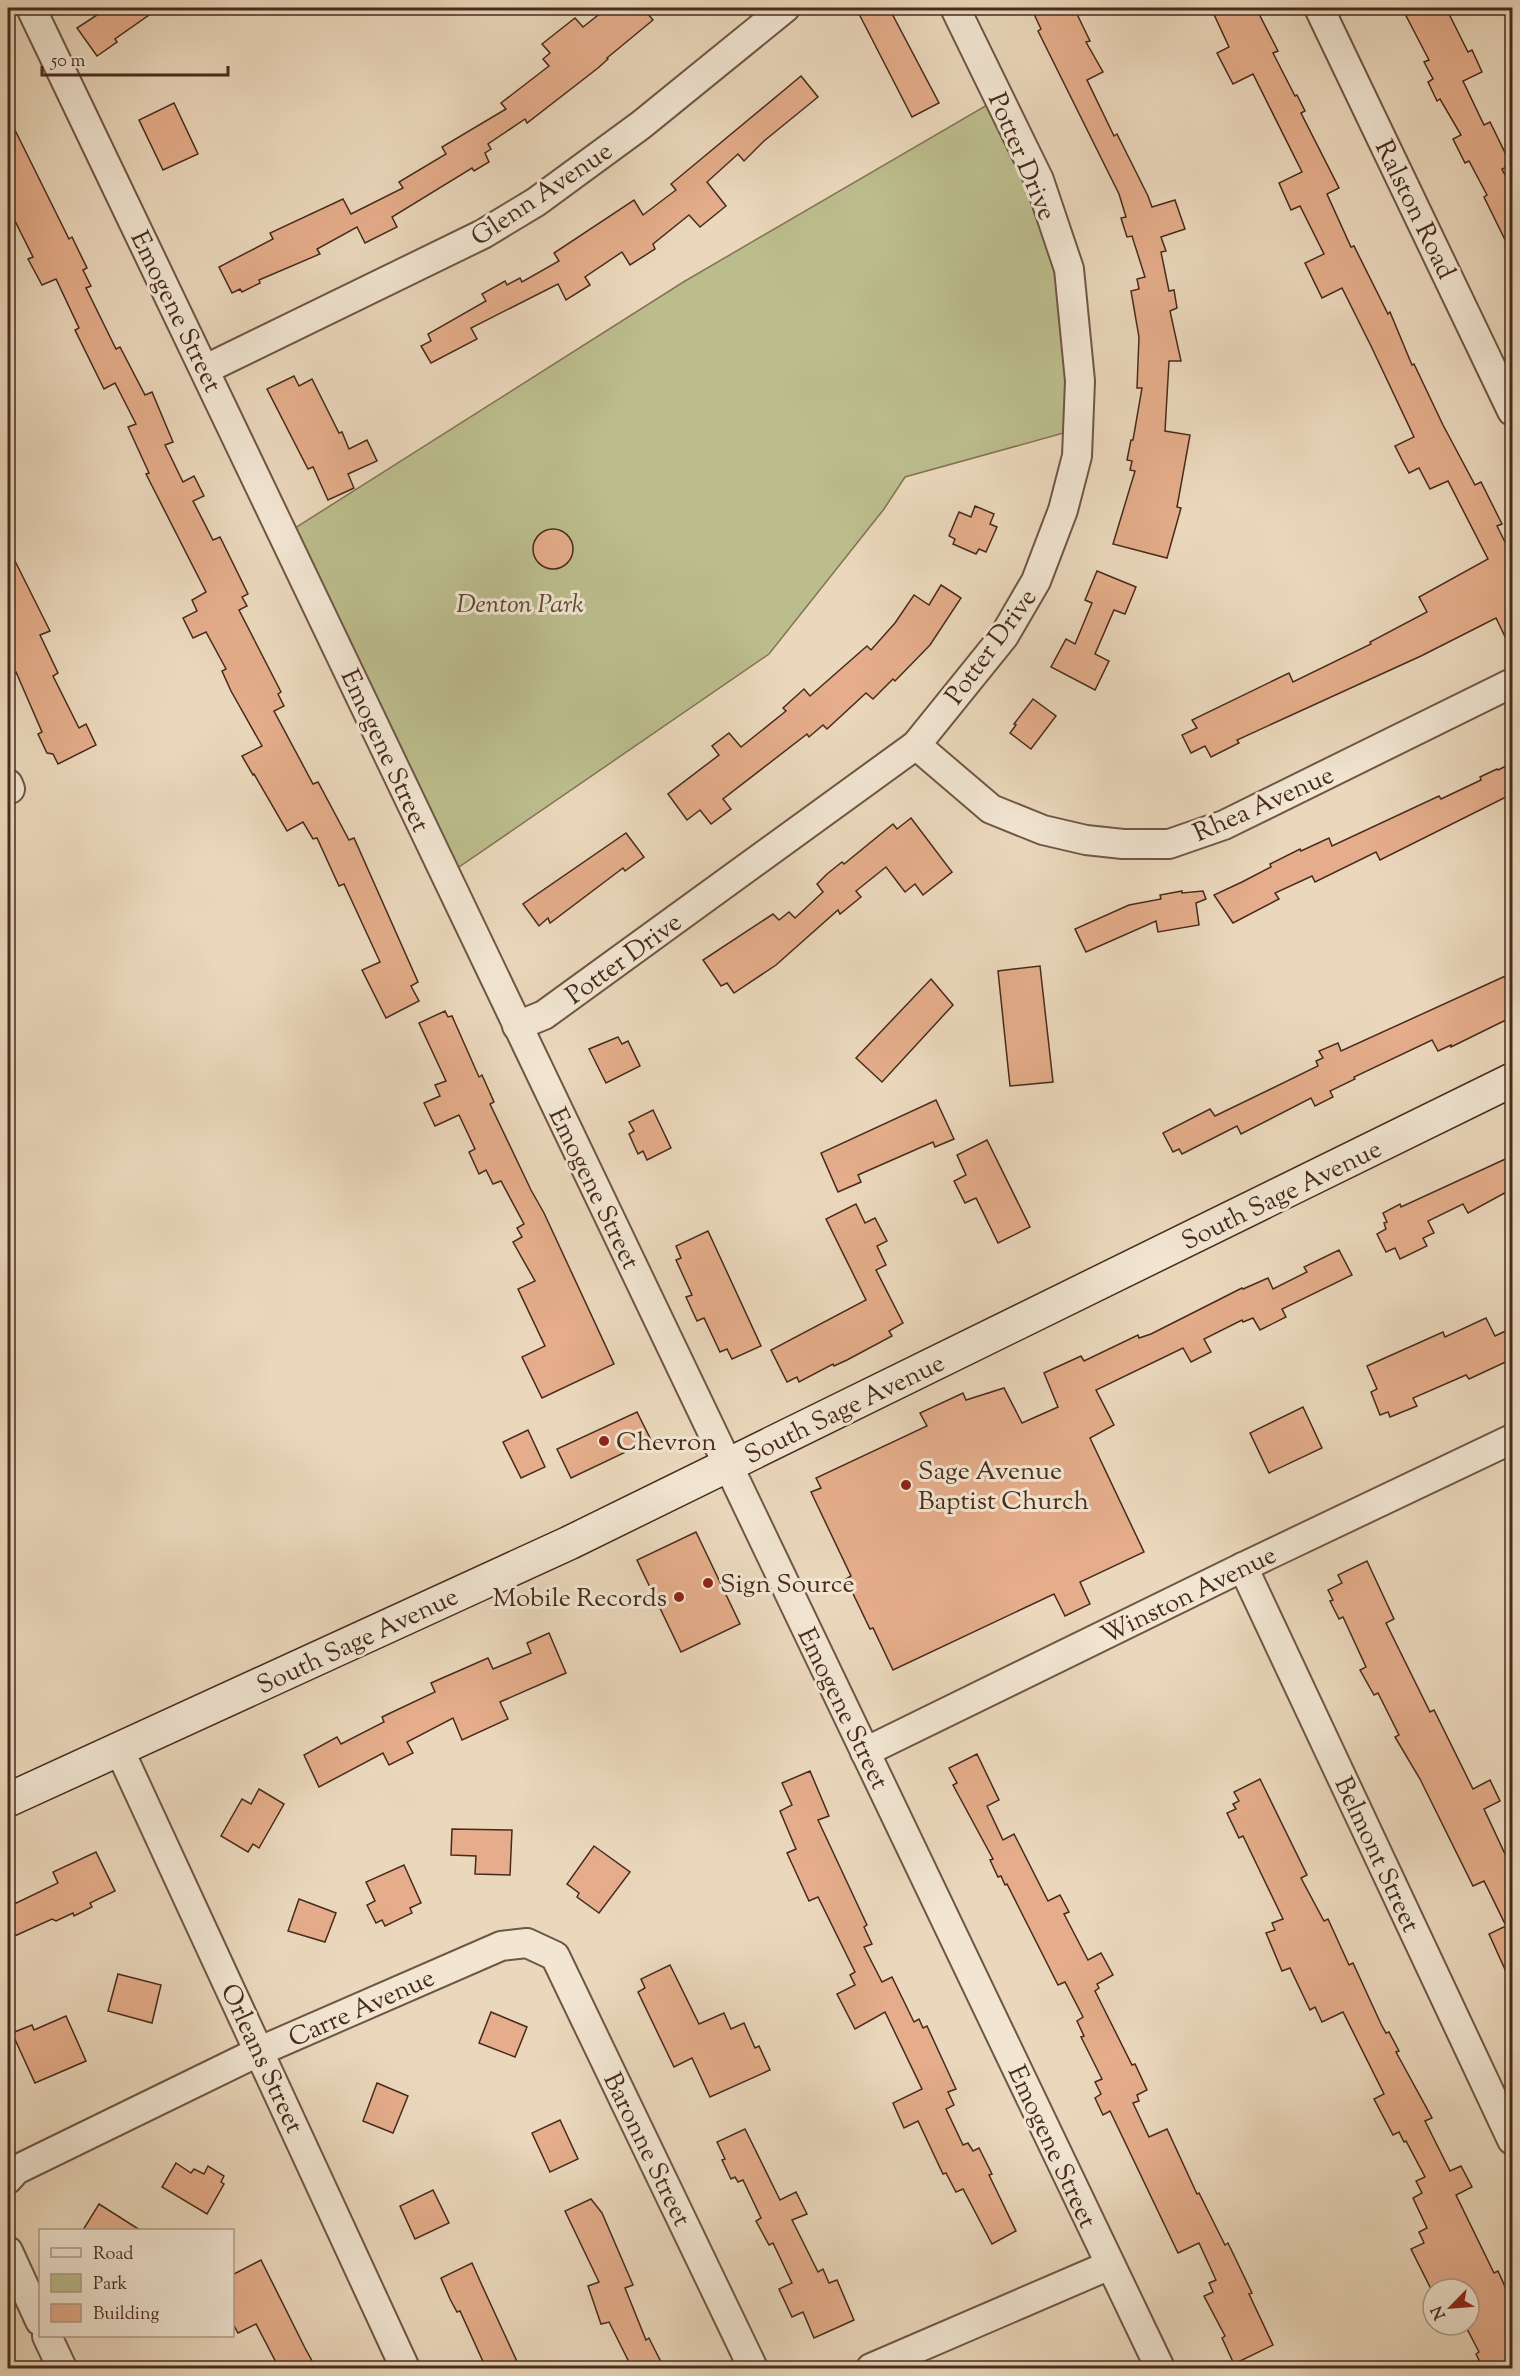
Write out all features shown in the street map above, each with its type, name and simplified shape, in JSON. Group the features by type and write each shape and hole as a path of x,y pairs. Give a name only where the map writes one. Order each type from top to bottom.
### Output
{"street":[{"name":"Emogene Street","path":"31,8 206,369 517,1026 729,1464 1160,2368"},
{"name":"Glenn Avenue","path":"206,369 483,234 536,202 641,125 785,8"},
{"name":"Potter Drive","path":"517,1026 544,1015 916,745 1004,636 1036,581 1064,510 1077,456 1080,381 1069,269 1039,180 956,8"},
{"name":"Ralston Road","path":"1319,8 1512,411"},
{"name":"Rhea Avenue","path":"916,745 991,809 1043,830 1086,840 1123,844 1169,844 1224,825 1512,684"},
{"name":"South Sage Avenue","path":"8,1800 569,1543 1512,1080"},
{"name":"Winston Avenue","path":"865,1752 1243,1567 1512,1439"},
{"name":"Belmont Street","path":"1243,1567 1512,2140"},
{"name":"Orleans Street","path":"119,1749 405,2368"},
{"name":"Carre Avenue","path":"8,2179 16,2170 260,2051 501,1946 527,1943"},
{"name":"Baronne Street","path":"527,1943 555,1956 753,2368"},
{"path":"8,2251 39,2319"},
{"path":"871,2368 1110,2265"},
{"path":"47,2337 62,2368"}],"green space":[{"name":"Denton Park","path":"999,98 1069,269 1078,429 905,477 884,509 769,654 446,876 284,535 685,281"}],"building":[{"path":"92,8 159,8 115,39 117,42 97,56 77,28 97,15"},
{"path":"607,8 643,8 653,20 598,68 527,123 525,119 488,144 491,149 485,153 489,162 474,171 472,168 392,217 397,227 365,243 357,227 317,249 320,254 259,280 260,283 242,292 240,289 232,293 219,267 273,239 270,233 343,199 351,214 403,188 399,182 446,154 442,147 506,109 501,103 549,66 543,59 550,53 542,44 575,18 583,27"},
{"path":"856,8 889,8 939,103 912,117"},
{"path":"1048,8 1074,8 1090,41 1086,42 1103,72 1087,80 1114,136 1117,134 1152,207 1175,200 1185,229 1161,237 1166,251 1161,252 1169,291 1174,290 1177,308 1170,311 1181,361 1169,361 1165,431 1190,435 1177,507 1181,508 1167,558 1113,544 1135,471 1130,470 1132,461 1127,460 1142,388 1137,388 1139,337 1131,291 1139,289 1137,279 1145,277 1132,236 1127,237 1121,218 1126,217 1119,194 1038,31 1041,29 1034,14"},
{"path":"1211,8 1256,8 1278,51 1273,53 1305,111 1301,113 1339,188 1327,194 1351,247 1354,246 1388,314 1390,312 1412,365 1414,364 1475,485 1481,482 1502,524 1497,526 1512,556 1512,651 1496,618 1421,656 1237,740 1239,743 1211,757 1205,746 1191,753 1182,735 1197,728 1192,720 1289,673 1293,682 1371,644 1370,642 1427,612 1419,597 1488,559 1448,481 1430,489 1419,468 1409,473 1402,460 1395,446 1414,437 1342,288 1322,298 1305,263 1324,254 1300,206 1291,210 1279,183 1302,172 1253,74 1233,84 1217,53 1229,47"},
{"path":"1402,8 1446,8 1468,52 1472,50 1482,72 1463,81 1484,125 1490,122 1511,165 1502,169 1512,189 1512,254 1484,197 1487,195 1469,161 1465,163 1453,139 1461,135 1440,99 1437,101 1428,82 1433,79 1424,62 1429,60"},
{"path":"801,76 818,97 764,141 744,161 738,154 707,182 726,206 700,227 689,215 653,244 655,249 630,265 622,252 585,277 590,285 566,300 558,284 471,328 477,339 431,363 421,346 431,341 428,334 486,301 482,294 505,281 507,285 520,278 522,282 559,261 554,253 634,200 643,215 676,190 671,184"},
{"path":"174,103 198,154 163,170 139,120"},
{"path":"8,116 69,239 72,237 87,268 83,270 91,286 86,288 116,349 120,347 145,395 152,392 173,442 165,445 183,482 194,476 204,496 193,501 213,540 220,537 248,594 242,597 247,606 239,610 281,692 278,694 284,706 274,711 313,784 318,782 349,840 354,838 418,982 411,986 419,1001 386,1018 362,970 380,962 344,884 339,886 317,838 313,839 303,822 287,831 253,775 242,756 262,746 231,691 222,671 226,669 206,632 193,638 183,618 197,611 192,600 206,592 146,474 149,473 128,427 136,424 115,383 104,389 75,330 79,328 56,279 42,285 28,259 33,257 8,207"},
{"path":"294,376 299,386 312,379 349,449 367,440 377,461 348,474 354,488 328,500 313,467 308,469 267,389"},
{"path":"975,506 994,514 990,524 997,527 986,552 979,549 976,554 953,544 955,539 949,536 959,512 971,517"},
{"path":"553,529 561,530 567,535 572,541 572,557 567,563 561,568 553,569 545,568 539,563 534,557 533,549 534,541 539,535 545,530"},
{"path":"8,547 50,631 40,635 58,673 53,676 79,728 86,724 96,745 58,764 53,754 47,753 38,734 42,732 16,672 8,676"},
{"path":"1097,571 1136,587 1125,614 1114,610 1095,654 1109,661 1095,690 1051,667 1066,639 1075,644 1092,603 1085,600"},
{"path":"941,585 961,598 930,645 895,681 893,679 873,699 866,693 827,729 823,725 809,737 807,734 723,799 731,809 711,824 700,810 687,820 668,794 719,755 712,746 729,733 741,747 786,711 783,708 804,689 810,696 867,646 871,650 895,623 914,595 929,605"},
{"path":"1033,699 1056,716 1031,749 1010,733"},
{"path":"1512,763 1512,794 1380,860 1376,852 1315,882 1312,876 1275,893 1279,899 1233,923 1214,895 1271,867 1270,864 1300,849 1301,851 1329,838 1332,846 1439,796 1441,799 1481,780 1480,777"},
{"path":"911,818 952,872 923,895 915,884 905,892 886,867 856,891 861,897 840,914 838,910 776,965 734,993 727,983 721,986 703,960 773,914 779,920 789,912 795,918 823,892 817,884 827,874 842,862 844,864 893,824 897,829"},
{"path":"626,833 644,857 625,871 623,868 550,923 548,918 539,926 523,904"},
{"path":"1182,891 1182,893 1203,891 1206,899 1196,903 1199,925 1158,932 1156,921 1086,952 1075,929 1129,905 1161,899 1160,895"},
{"path":"1040,966 1053,1082 1010,1086 998,971"},
{"path":"1512,973 1512,1017 1451,1047 1451,1045 1438,1051 1432,1040 1354,1077 1355,1079 1330,1091 1333,1097 1315,1106 1311,1098 1241,1134 1237,1126 1182,1154 1179,1149 1173,1152 1163,1133 1210,1109 1215,1116 1318,1066 1316,1061 1323,1058 1319,1051 1338,1043 1341,1051"},
{"path":"931,979 953,1005 882,1082 856,1058"},
{"path":"445,1011 448,1017 452,1016 479,1077 482,1075 494,1102 490,1104 544,1213 614,1364 542,1398 522,1357 545,1346 518,1289 535,1281 513,1242 522,1237 517,1228 524,1224 501,1181 493,1184 486,1170 479,1174 469,1152 475,1149 459,1115 435,1126 424,1103 440,1096 435,1085 446,1081 419,1023"},
{"path":"618,1037 622,1044 628,1041 640,1066 606,1083 589,1049"},
{"path":"936,1100 954,1139 935,1147 933,1142 858,1175 861,1182 838,1192 821,1153"},
{"path":"653,1110 671,1148 647,1160 643,1151 638,1154 629,1134 634,1131 629,1122"},
{"path":"987,1140 1030,1227 998,1243 976,1198 965,1203 954,1181 966,1175 957,1155"},
{"path":"1512,1156 1512,1189 1468,1213 1463,1204 1428,1221 1434,1233 1423,1238 1427,1246 1400,1259 1395,1248 1386,1252 1377,1234 1386,1229 1384,1223 1387,1222 1383,1213"},
{"path":"856,1204 865,1223 875,1218 887,1241 877,1246 886,1265 876,1270 903,1323 889,1331 892,1336 847,1360 834,1366 833,1364 799,1382 797,1377 787,1382 771,1350 866,1300 826,1219"},
{"path":"708,1231 761,1346 732,1359 727,1349 720,1352 704,1318 697,1321 686,1297 692,1295 676,1260 681,1258 676,1246"},
{"path":"1339,1250 1352,1275 1282,1309 1286,1317 1260,1330 1253,1318 1243,1322 1242,1320 1204,1339 1211,1352 1191,1362 1183,1348 1096,1390 1114,1425 1090,1438 1144,1552 1080,1582 1090,1604 1065,1616 1054,1594 893,1670 846,1579 851,1576 811,1492 821,1488 816,1478 927,1426 920,1413 963,1393 966,1400 1004,1388 1022,1423 1058,1407 1044,1373 1081,1356 1084,1361 1138,1335 1139,1338 1151,1334 1242,1288 1268,1278 1273,1289 1307,1272 1304,1267"},
{"path":"1486,1318 1495,1336 1512,1328 1512,1359 1469,1379 1466,1375 1413,1398 1417,1406 1390,1417 1388,1412 1380,1415 1371,1392 1377,1389 1367,1366 1443,1332 1445,1337"},
{"path":"1303,1407 1322,1448 1269,1473 1250,1433"},
{"path":"637,1412 651,1440 571,1478 557,1449"},
{"path":"528,1430 545,1467 521,1478 503,1442"},
{"name":"Mobile Records","path":"696,1532 740,1624 681,1652 637,1560"},
{"path":"1367,1561 1394,1619 1386,1623 1430,1712 1434,1710 1473,1789 1490,1780 1500,1801 1484,1809 1512,1869 1512,1985 1489,1934 1506,1926 1484,1881 1473,1886 1420,1779 1395,1737 1399,1735 1378,1693 1374,1695 1360,1670 1366,1667 1343,1617 1339,1619 1330,1601 1333,1600 1328,1590 1342,1583 1338,1575"},
{"path":"549,1633 566,1673 500,1702 508,1719 462,1740 453,1718 407,1742 413,1753 389,1765 383,1753 319,1787 304,1755 337,1737 341,1744 384,1722 382,1717 435,1692 431,1683 488,1658 493,1669 531,1653 527,1643"},
{"path":"977,1754 999,1800 987,1806 1003,1840 1014,1834 1048,1901 1060,1895 1069,1912 1064,1914 1088,1960 1101,1953 1113,1975 1097,1984 1099,1988 1095,1991 1147,2090 1137,2095 1139,2101 1133,2103 1149,2137 1167,2129 1197,2194 1199,2193 1225,2245 1228,2243 1252,2293 1249,2294 1273,2345 1234,2364 1222,2338 1225,2336 1204,2296 1213,2292 1209,2283 1216,2280 1199,2243 1178,2253 1110,2111 1103,2115 1095,2098 1101,2094 1095,2082 1102,2079 1081,2037 1084,2036 1077,2021 1083,2017 1065,1982 1058,1985 1007,1884 1005,1885 1001,1876 998,1877 990,1860 993,1859 953,1785 957,1783 949,1768"},
{"path":"810,1771 829,1816 818,1820 867,1925 864,1927 872,1944 864,1947 882,1982 892,1977 914,2022 919,2019 923,2028 927,2026 956,2089 948,2092 954,2105 946,2109 963,2145 968,2143 973,2151 979,2148 992,2174 989,2175 1016,2231 992,2244 963,2189 956,2192 946,2173 943,2174 918,2121 904,2128 893,2103 922,2089 885,2012 855,2029 837,1994 855,1985 850,1975 855,1972 818,1897 809,1901 787,1853 796,1849 780,1811 792,1805 782,1783"},
{"path":"1260,1779 1307,1875 1301,1878 1324,1921 1328,1919 1349,1965 1353,1963 1381,2024 1386,2033 1389,2032 1399,2051 1396,2052 1432,2118 1425,2121 1450,2171 1461,2166 1472,2187 1456,2195 1494,2273 1498,2271 1512,2302 1512,2368 1483,2368 1476,2354 1479,2352 1471,2337 1481,2337 1481,2277 1425,2277 1411,2249 1424,2243 1419,2232 1427,2228 1413,2198 1422,2193 1416,2181 1425,2177 1406,2141 1404,2142 1399,2132 1393,2135 1374,2099 1384,2094 1343,2012 1322,2022 1315,2007 1310,2010 1290,1968 1282,1971 1266,1933 1275,1930 1272,1923 1283,1919 1243,1836 1239,1838 1227,1813 1236,1809 1233,1804 1239,1801 1234,1792"},
{"path":"259,1789 284,1804 259,1848 253,1844 248,1852 221,1836 242,1799 251,1804"},
{"path":"452,1829 512,1830 510,1875 475,1874 476,1856 451,1855"},
{"path":"594,1846 630,1872 599,1913 577,1897 579,1893 567,1884"},
{"path":"96,1852 115,1891 90,1903 92,1907 74,1916 73,1913 56,1921 52,1919 8,1939 8,1907 58,1883 53,1872"},
{"path":"404,1865 421,1903 410,1908 412,1913 385,1926 382,1920 376,1923 367,1905 375,1901 366,1882"},
{"path":"299,1899 336,1913 325,1942 288,1931"},
{"path":"670,1965 699,2024 724,2013 731,2029 744,2023 755,2048 759,2046 770,2070 710,2097 692,2058 674,2067 638,1992 645,1988 641,1979"},
{"path":"118,1974 161,1985 152,2023 108,2011"},
{"path":"491,2012 527,2027 515,2057 479,2043"},
{"path":"66,2016 86,2061 35,2083 12,2033 32,2025 34,2030"},
{"path":"377,2083 408,2096 393,2133 363,2121"},
{"path":"560,2120 578,2159 550,2172 532,2133"},
{"path":"745,2129 780,2200 796,2192 807,2214 792,2220 818,2272 823,2269 829,2283 837,2280 854,2320 814,2338 803,2312 792,2317 779,2289 792,2283 773,2243 769,2245 756,2221 761,2218 743,2180 738,2182 735,2177 731,2179 722,2160 725,2159 717,2142"},
{"path":"176,2163 191,2173 194,2169 204,2174 208,2166 224,2176 221,2182 224,2184 207,2214 162,2187"},
{"path":"433,2190 449,2223 415,2239 400,2206"},
{"path":"591,2199 602,2213 633,2285 625,2288 646,2340 649,2338 664,2368 632,2368 609,2322 601,2324 588,2286 599,2282 565,2211"},
{"path":"99,2204 138,2229 84,2229"},
{"path":"261,2260 316,2368 279,2368 256,2324 238,2333 234,2326 234,2274"},
{"path":"472,2263 520,2368 486,2368 460,2311 457,2312 450,2299 441,2278"}],"place":[{"name":"Chevron","path":"604,1441"},
{"name":"Sage Avenue Baptist Church","path":"906,1485"},
{"name":"Sign Source","path":"708,1583"},
{"name":"Mobile Records","path":"679,1597"}]}
